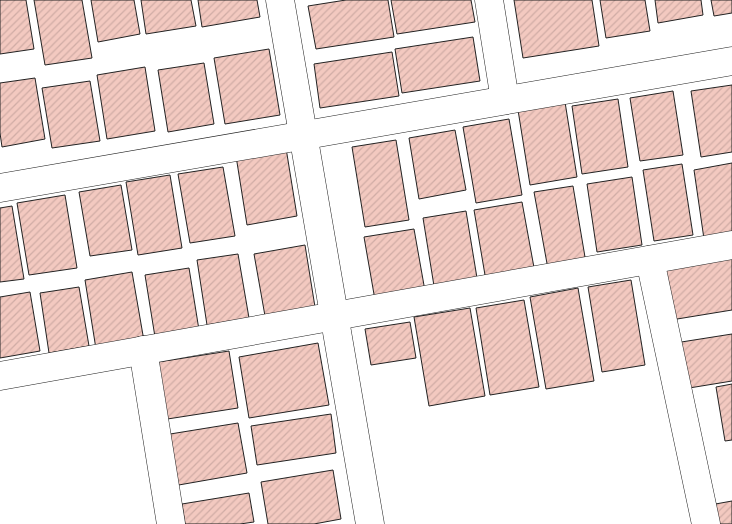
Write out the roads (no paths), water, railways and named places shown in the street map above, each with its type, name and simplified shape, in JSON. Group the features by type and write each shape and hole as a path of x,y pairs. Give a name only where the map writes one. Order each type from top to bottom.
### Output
{"street":[{"path":"280,0 370,524"},
{"path":"489,0 505,100"},
{"path":"0,188 732,60"},
{"path":"0,376 732,245"},
{"path":"650,260 706,524"},
{"path":"143,350 171,524"}]}
